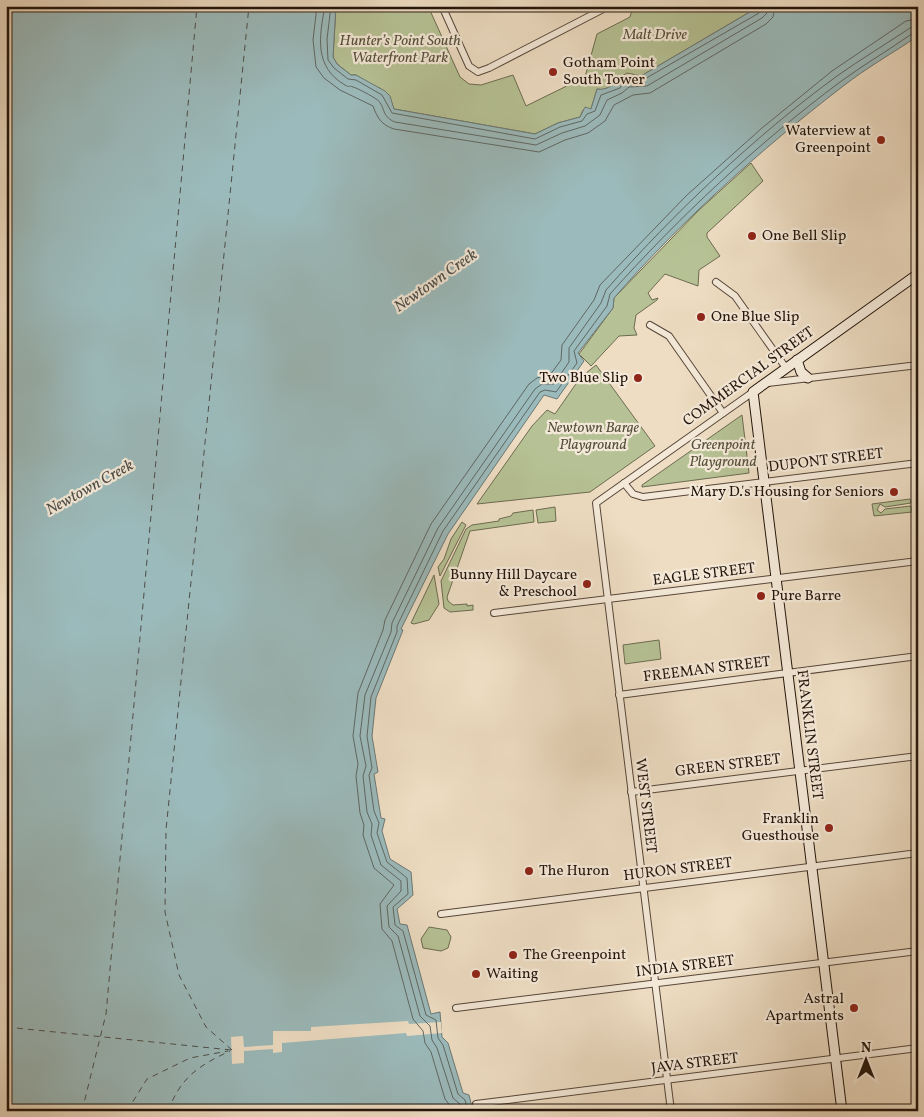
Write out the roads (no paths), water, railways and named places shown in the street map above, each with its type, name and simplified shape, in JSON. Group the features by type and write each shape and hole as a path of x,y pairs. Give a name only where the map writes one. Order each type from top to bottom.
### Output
{"street":[{"path":"442,6 469,66 474,71 489,68 609,6"},
{"name":"COMMERCIAL STREET","path":"596,503 918,274"},
{"path":"716,282 735,296 786,368"},
{"path":"650,325 669,336 723,413"},
{"path":"797,360 801,372 808,378"},
{"path":"764,384 918,365"},
{"name":"FRANKLIN STREET","path":"752,392 842,1111"},
{"name":"DUPONT STREET","path":"624,483 633,494 643,496 918,462"},
{"name":"WEST STREET","path":"596,503 671,1111"},
{"name":"EAGLE STREET","path":"494,613 918,561"},
{"name":"FREEMAN STREET","path":"619,695 918,656"},
{"name":"GREEN STREET","path":"631,792 918,756"},
{"name":"HURON STREET","path":"441,914 918,853"},
{"name":"INDIA STREET","path":"456,1008 918,951"},
{"name":"JAVA STREET","path":"476,1104 918,1048"}],"water":[{"name":"Newtown Creek","path":"6,6 336,6 333,57 337,64 351,75 356,75 385,91 390,96 394,109 535,134 558,123 580,117 585,107 591,109 597,89 609,87 623,75 641,76 760,6 918,6 918,36 851,80 781,136 694,214 614,298 613,308 578,353 584,361 557,399 544,395 448,534 401,629 403,630 376,698 372,736 378,772 374,774 381,818 385,819 382,831 390,859 411,872 413,895 397,909 400,924 407,925 431,1014 440,1012 442,1037 448,1043 463,1093 469,1095 473,1111 6,1111"}],"place":[{"name":"Gotham Point South Tower","path":"553,72"},
{"name":"Waterview at Greenpoint","path":"881,140"},
{"name":"One Bell Slip","path":"752,236"},
{"name":"One Blue Slip","path":"701,317"},
{"name":"Two Blue Slip","path":"638,378"},
{"name":"Mary D.'s Housing for Seniors","path":"894,492"},
{"name":"Bunny Hill Daycare & Preschool","path":"587,584"},
{"name":"Pure Barre","path":"761,596"},
{"name":"Franklin Guesthouse","path":"829,828"},
{"name":"The Huron","path":"529,871"},
{"name":"The Greenpoint","path":"513,955"},
{"name":"Waiting","path":"476,974"},
{"name":"Astral Apartments","path":"854,1008"}],"park label":[{"name":"Malt Drive","path":"655,35"},
{"name":"Hunter’s Point South Waterfront Park","path":"400,50"},
{"name":"Newtown Barge Playground","path":"593,436"},
{"name":"Greenpoint Playground","path":"723,454"}]}
